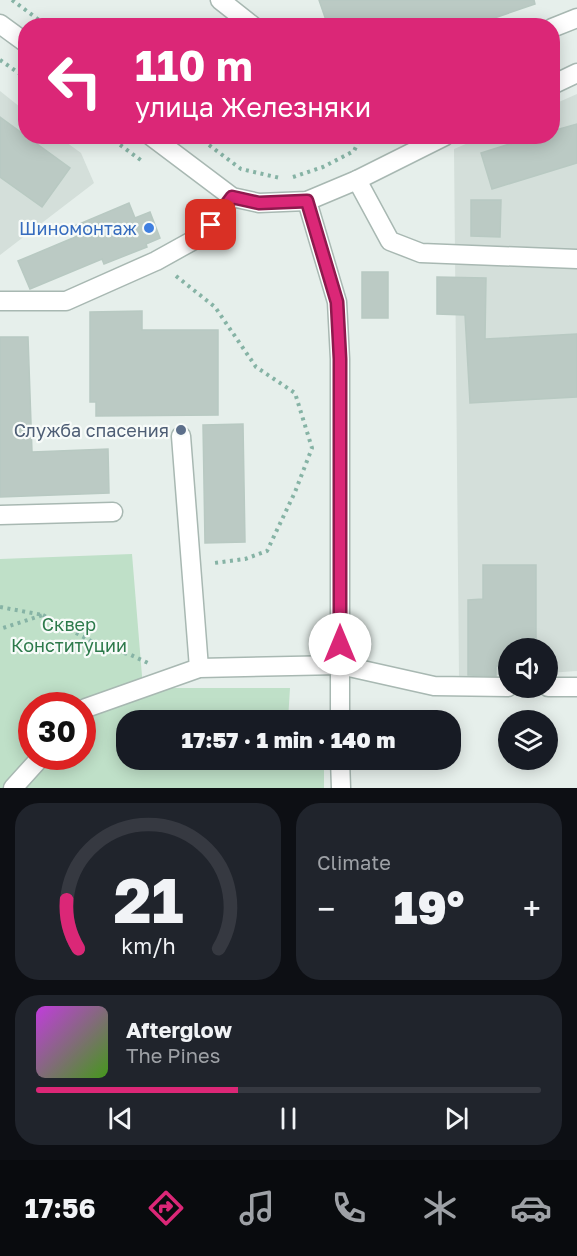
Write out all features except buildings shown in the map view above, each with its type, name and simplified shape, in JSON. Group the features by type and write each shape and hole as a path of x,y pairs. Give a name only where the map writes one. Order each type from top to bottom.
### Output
{"street":[{"path":"220,0 243,18"},
{"path":"560,25 577,18"},
{"path":"0,24 18,37"},
{"path":"560,81 577,73"},
{"path":"162,144 232,197 259,203 307,201 357,180 420,144"},
{"path":"357,180 390,241 421,253 577,259"},
{"path":"0,302 66,301 156,261 203,235 232,197"},
{"path":"307,201 337,302 340,359 340,710"},
{"path":"181,436 199,668"},
{"path":"0,515 113,512"},
{"path":"96,704 199,668 340,665 434,686 498,687"},
{"path":"558,687 577,687"},
{"path":"13,788 29,770"},
{"path":"340,770 341,788"}],"path":[{"path":"12,0 36,18"},
{"path":"0,60 18,72"},
{"path":"208,144 241,169 282,178"},
{"path":"290,178 324,167 354,151 357,144"},
{"path":"156,261 215,307 256,367 295,393 312,448 295,492 267,551 245,559 192,566"},
{"path":"0,607 43,615 102,647 131,655 175,676"},
{"path":"0,629 43,615"}],"shaded area":[{"path":"0,91 18,105 18,144 69,144 81,153 94,183 0,255"},
{"path":"577,94 577,671 558,672 558,638 498,638 498,675 459,677 454,149 466,144 560,144 560,101"}],"green space":[{"name":"Сквер Конституции","path":"132,554 143,688 290,688 289,710 116,710 116,770 324,770 324,788 0,788 0,559"}],"place":[{"name":"Шиномонтаж","path":"149,228"},
{"name":"Служба спасения","path":"181,430"}],"route":[{"path":"211,225 232,197 259,203 307,201 337,302 340,359 340,644"}]}
